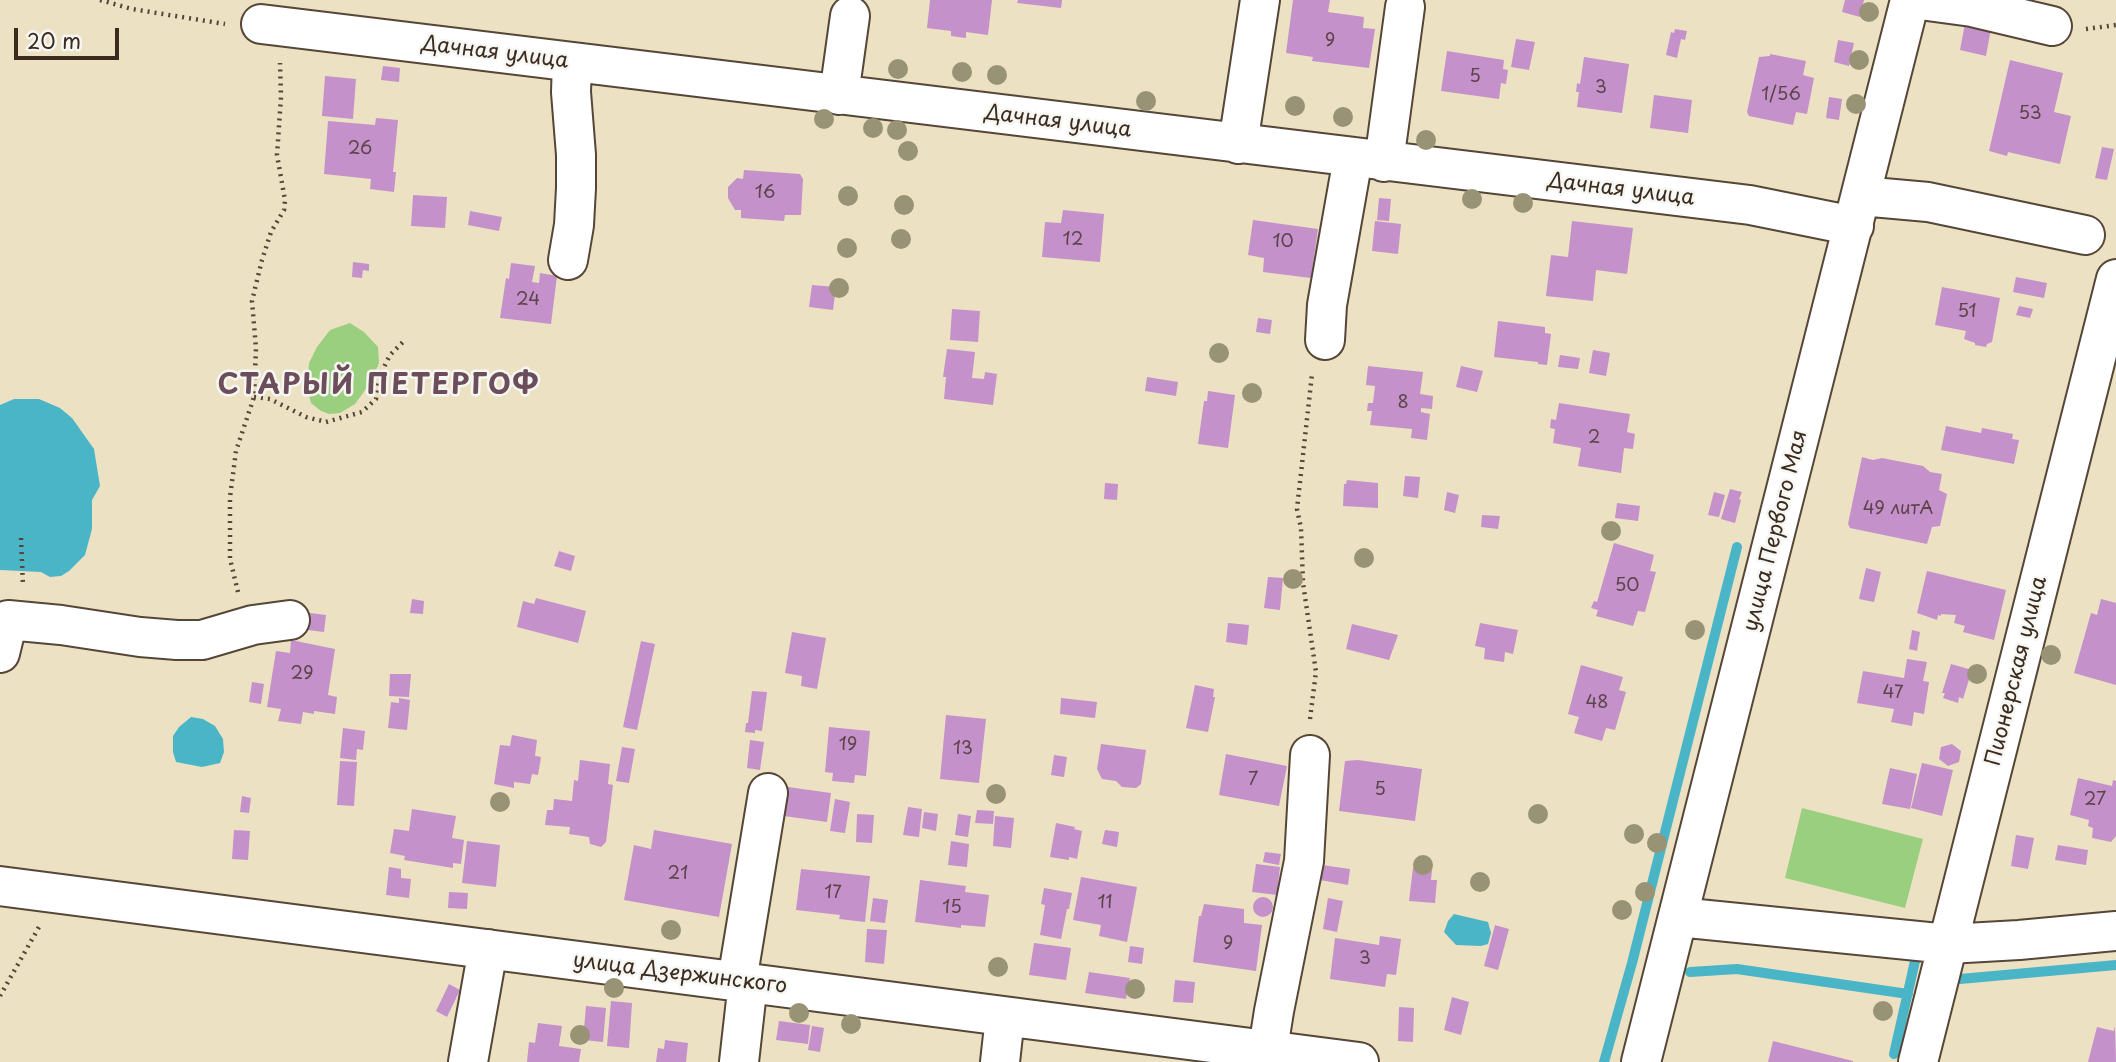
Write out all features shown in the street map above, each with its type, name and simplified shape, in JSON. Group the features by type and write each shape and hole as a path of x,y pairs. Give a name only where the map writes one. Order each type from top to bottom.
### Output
{"street":[{"path":"1238,144 1260,0"},
{"name":"улица Первого Мая","path":"1641,1062 1910,0"},
{"path":"1920,0 1972,7 2052,26"},
{"path":"1325,340 1327,305 1368,160 1405,7"},
{"path":"839,95 850,16"},
{"name":"Дачная улица","path":"272,26 1750,205 1858,211 1928,202 2085,235"},
{"path":"568,260 576,188 572,62"},
{"name":"Пионерская улица","path":"1918,1062 2116,279"},
{"path":"0,653 8,620 140,637 202,640 245,628 290,620"},
{"path":"1275,1054 1274,1011 1304,861 1310,755"},
{"path":"739,1062 743,981 768,793"},
{"name":"улица Дзержинского","path":"0,887 743,981 1275,1054 1359,1062"},
{"path":"1678,917 1948,944 2116,931"},
{"path":"468,1062 488,949"},
{"path":"1000,1062 1004,1017"}],"path":[{"path":"100,0 132,9 225,24 272,26 280,63 281,97 277,155 285,200 284,210 271,232 252,302 256,348 254,397 236,451 230,497 230,559 245,628"},
{"path":"254,397 270,399 306,417 326,422 362,412 376,399 379,377 390,355 406,339"},
{"path":"1310,755 1310,715 1315,672 1303,583 1301,528 1297,509 1315,351 1325,340"},
{"path":"21,538 24,579"},
{"path":"0,996 39,929 44,892"}],"green space":[{"path":"350,323 364,332 378,347 379,363 371,382 355,404 340,413 329,414 311,403 307,388 309,363 330,330"},
{"path":"1802,808 1923,839 1905,908 1785,878"}],"water":[{"path":"14,399 39,399 60,408 72,418 94,449 100,486 92,500 92,529 85,555 61,576 0,570 0,405"},
{"path":"191,717 203,719 215,726 223,739 224,752 220,763 202,767 176,762 173,736"},
{"path":"1454,914 1488,922 1491,933 1488,944 1456,945 1444,932"}],"building":[{"path":"930,0 992,0 988,35 966,32 966,38 951,36 951,31 927,28"},
{"path":"1018,0 1062,0 1061,8 1017,3"},
{"path":"1293,0 1330,0 1328,12 1364,17 1363,28 1375,29 1369,68 1312,61 1313,57 1286,53"},
{"path":"1845,0 1864,0 1860,17 1842,12"},
{"path":"1966,18 1992,23 1986,56 1960,50"},
{"path":"1675,29 1687,31 1685,40 1681,39 1677,58 1666,55 1671,32 1674,33"},
{"path":"1516,39 1535,42 1529,70 1511,67"},
{"path":"1838,40 1854,43 1849,66 1834,62"},
{"path":"1447,51 1504,60 1503,69 1508,70 1506,84 1501,83 1499,99 1441,91"},
{"path":"1770,54 1806,61 1803,75 1814,78 1807,114 1796,112 1793,125 1749,116 1747,112 1759,57"},
{"path":"1584,57 1629,64 1622,113 1577,107 1577,83 1580,84"},
{"path":"2010,60 2063,73 2054,112 2071,116 2060,164 2008,152 2007,156 1989,151"},
{"path":"383,66 400,68 399,82 381,80"},
{"path":"325,76 356,79 353,119 322,116"},
{"path":"1654,95 1692,100 1688,133 1650,128"},
{"path":"1829,97 1842,99 1839,120 1826,118"},
{"path":"376,118 398,120 393,172 396,172 394,192 370,189 371,179 324,174 328,121 375,125"},
{"path":"2102,147 2114,149 2107,180 2095,178"},
{"path":"744,170 800,174 803,179 801,215 785,215 784,221 741,218 741,210 735,210 728,198 728,187 737,178 743,179"},
{"path":"413,195 447,197 445,228 411,226"},
{"path":"1379,198 1391,199 1389,221 1377,220"},
{"path":"1063,210 1104,214 1100,262 1042,257 1045,222 1061,223"},
{"path":"470,211 502,217 499,231 468,225"},
{"path":"1253,220 1318,229 1311,278 1263,272 1264,258 1248,255"},
{"path":"1375,221 1401,224 1398,254 1372,251"},
{"path":"1572,221 1633,228 1627,274 1596,270 1593,301 1546,296 1551,255 1568,257"},
{"path":"353,262 369,264 369,271 363,270 362,278 352,277"},
{"path":"511,263 535,266 532,282 539,283 540,273 557,276 551,324 500,318"},
{"path":"2016,277 2047,283 2044,298 2013,292"},
{"path":"812,285 836,287 833,310 809,307"},
{"path":"1942,287 2000,298 1992,342 1986,347 1964,339 1966,331 1935,325"},
{"path":"2019,306 2033,309 2030,318 2016,315"},
{"path":"952,309 980,311 978,342 950,340"},
{"path":"1258,318 1272,320 1270,334 1256,332"},
{"path":"1498,321 1545,327 1545,333 1551,334 1547,365 1494,357"},
{"path":"947,349 975,352 972,378 984,379 985,372 997,374 993,405 944,399 946,377 943,377"},
{"path":"1593,350 1610,353 1606,376 1589,373"},
{"path":"1560,355 1580,358 1578,369 1558,367"},
{"path":"1368,366 1423,372 1420,394 1433,396 1432,409 1421,408 1421,412 1430,414 1427,440 1411,438 1412,429 1370,425 1372,411 1367,411 1368,403 1373,403 1375,386 1366,385"},
{"path":"1461,366 1483,371 1477,392 1456,387"},
{"path":"1147,377 1178,382 1176,396 1145,391"},
{"path":"1208,391 1235,395 1228,448 1198,444"},
{"path":"1559,403 1630,414 1627,432 1635,434 1633,449 1624,448 1621,473 1578,466 1581,448 1553,443 1555,429 1550,428 1551,419 1556,420"},
{"path":"1946,426 1981,433 1982,428 2013,434 2012,439 2019,440 2014,464 1941,450"},
{"path":"1862,457 1923,466 1930,472 1942,474 1939,490 1947,494 1940,526 1932,527 1927,544 1850,528 1848,524"},
{"path":"1405,476 1420,477 1418,498 1403,496"},
{"path":"1347,480 1378,483 1378,508 1343,506 1344,484"},
{"path":"1105,483 1118,484 1117,500 1104,499"},
{"path":"1730,489 1742,492 1735,523 1721,519"},
{"path":"1447,492 1459,495 1455,513 1444,510"},
{"path":"1714,492 1725,495 1719,517 1708,515"},
{"path":"1617,503 1640,506 1638,521 1615,518"},
{"path":"1482,515 1500,516 1498,529 1481,527"},
{"path":"1614,543 1654,555 1650,571 1656,572 1645,612 1638,611 1633,626 1596,616 1598,610 1591,608 1594,601 1597,602"},
{"path":"559,551 575,556 571,571 554,566"},
{"path":"1866,568 1881,572 1874,602 1859,599"},
{"path":"1927,571 2006,590 1994,640 1963,632 1965,626 1954,623 1956,615 1941,614 1937,620 1917,613"},
{"path":"1268,577 1283,578 1280,610 1264,608"},
{"path":"536,598 586,611 578,643 517,627 523,601 534,604"},
{"path":"412,599 424,601 423,614 410,613"},
{"path":"2101,599 2116,603 2116,685 2074,673 2091,613 2097,615"},
{"path":"294,611 326,615 324,632 292,628"},
{"path":"1228,623 1249,625 1247,645 1226,642"},
{"path":"1480,623 1518,630 1513,654 1505,652 1504,662 1484,659 1485,648 1475,646"},
{"path":"1352,624 1398,635 1389,660 1346,649"},
{"path":"1912,630 1920,632 1917,651 1909,649"},
{"path":"792,632 826,638 817,689 801,686 802,676 785,673"},
{"path":"291,640 335,649 328,695 337,697 335,714 303,712 301,724 278,721 281,709 267,707 276,651 290,653"},
{"path":"641,641 655,644 637,730 623,727"},
{"path":"1907,659 1927,662 1923,681 1929,682 1924,714 1914,712 1912,726 1891,722 1894,709 1857,703 1863,671 1904,678"},
{"path":"1951,664 1972,670 1963,699 1959,697 1958,703 1943,698 1945,693 1942,693"},
{"path":"1581,665 1623,677 1619,690 1626,692 1615,730 1606,728 1602,741 1574,733 1579,717 1568,714"},
{"path":"390,674 411,674 409,697 389,696"},
{"path":"252,682 264,684 261,704 249,702"},
{"path":"1195,685 1214,689 1208,732 1186,728"},
{"path":"752,691 767,692 762,731 755,730 755,733 745,732"},
{"path":"399,698 410,700 407,730 388,728 391,702 399,703"},
{"path":"1061,698 1097,702 1095,718 1060,714"},
{"path":"946,715 986,719 979,783 940,779"},
{"path":"829,727 870,731 866,776 855,775 854,783 832,781 833,773 825,772"},
{"path":"343,728 365,731 363,750 357,749 356,760 340,758"},
{"path":"512,735 537,740 535,756 541,757 538,775 532,774 530,784 514,782 514,788 494,784 500,745 510,746"},
{"path":"750,740 764,742 760,770 747,768"},
{"path":"1101,744 1146,750 1141,784 1136,788 1122,787 1116,781 1102,779 1097,769"},
{"path":"1952,744 1961,751 1959,762 1948,766 1939,759 1941,747"},
{"path":"622,747 635,749 629,783 616,781"},
{"path":"1226,754 1287,766 1279,806 1219,795"},
{"path":"1054,755 1067,757 1064,777 1051,775"},
{"path":"580,760 610,764 608,784 613,785 606,842 601,847 590,844 589,837 569,834 570,827 545,825 547,810 553,810 554,799 572,801"},
{"path":"1358,760 1422,769 1415,821 1339,811 1345,761"},
{"path":"340,761 357,762 354,806 337,805"},
{"path":"1922,763 1953,770 1942,816 1911,808"},
{"path":"1890,768 1917,774 1910,809 1882,804"},
{"path":"2078,778 2112,786 2113,780 2116,781 2116,836 2111,842 2092,838 2093,828 2088,826 2089,820 2070,815"},
{"path":"788,787 831,793 827,822 784,816"},
{"path":"242,796 251,798 249,813 240,812"},
{"path":"835,799 850,802 845,833 830,831"},
{"path":"908,807 922,809 919,837 903,835"},
{"path":"412,809 456,816 452,838 464,840 461,864 453,863 453,868 404,860 405,856 390,853 394,829 409,831"},
{"path":"977,810 994,811 993,824 975,823"},
{"path":"924,812 938,814 936,831 922,828"},
{"path":"857,814 874,815 872,843 856,842"},
{"path":"958,814 971,816 968,837 955,835"},
{"path":"995,816 1014,818 1011,848 993,846"},
{"path":"1056,823 1082,831 1077,859 1050,857"},
{"path":"234,830 250,831 248,860 232,859"},
{"path":"654,830 732,844 719,917 624,900 634,845 651,849"},
{"path":"1105,830 1119,832 1117,847 1102,844"},
{"path":"2016,835 2034,838 2028,869 2011,866"},
{"path":"467,841 500,845 496,887 462,883"},
{"path":"951,841 969,844 967,867 948,865"},
{"path":"2058,845 2088,850 2086,865 2055,860"},
{"path":"1265,852 1281,854 1279,865 1263,862"},
{"path":"1256,864 1280,867 1277,895 1252,892"},
{"path":"1322,865 1350,869 1348,885 1320,880"},
{"path":"389,867 401,869 401,878 411,879 409,898 386,895"},
{"path":"1413,868 1432,870 1431,880 1437,880 1435,903 1409,901"},
{"path":"801,869 870,876 865,922 839,919 840,915 796,910"},
{"path":"1081,877 1137,887 1127,942 1099,936 1101,925 1073,920"},
{"path":"920,880 966,886 965,892 989,895 985,927 961,925 961,928 915,922"},
{"path":"1044,888 1072,893 1061,939 1040,935 1045,905 1041,904"},
{"path":"449,892 468,893 467,909 448,908"},
{"path":"1259,897 1267,897 1273,907 1267,917 1259,917 1253,911 1253,903"},
{"path":"873,898 888,900 885,923 870,921"},
{"path":"1328,898 1343,901 1337,932 1323,929"},
{"path":"1204,904 1244,909 1244,923 1262,925 1256,971 1193,962 1199,916"},
{"path":"1495,925 1509,929 1498,970 1484,966"},
{"path":"867,929 887,930 884,964 865,962"},
{"path":"1380,936 1401,939 1396,975 1387,974 1385,987 1330,979 1335,938 1379,945"},
{"path":"1034,943 1071,948 1066,980 1029,975"},
{"path":"1130,946 1144,948 1142,964 1128,962"},
{"path":"1089,972 1130,978 1126,999 1085,993"},
{"path":"1175,980 1195,982 1193,1003 1173,1002"},
{"path":"449,984 460,990 447,1017 436,1011"},
{"path":"1452,997 1469,1002 1461,1035 1444,1030"},
{"path":"611,1001 632,1003 629,1048 607,1046"},
{"path":"586,1006 606,1008 603,1042 583,1040"},
{"path":"1399,1007 1414,1008 1413,1042 1398,1041"},
{"path":"779,1021 810,1025 808,1044 776,1040"},
{"path":"538,1023 562,1026 559,1046 581,1049 579,1062 527,1062 529,1042 535,1043"},
{"path":"812,1026 824,1028 820,1052 808,1050"},
{"path":"2115,1026 2116,1062 2088,1062 2097,1027 2114,1031"},
{"path":"665,1040 688,1043 686,1062 656,1062 658,1048 664,1049"},
{"path":"1773,1041 1853,1061 1853,1062 1768,1062"}],"waterway":[{"path":"1604,1062 1632,963 1737,547"},
{"path":"1894,1054 1915,961"},
{"path":"1960,979 2116,965"},
{"path":"1690,972 1737,969 1908,994"}],"district":[{"name":"СТАРЫЙ ПЕТЕРГОФ","path":"379,386"}]}
